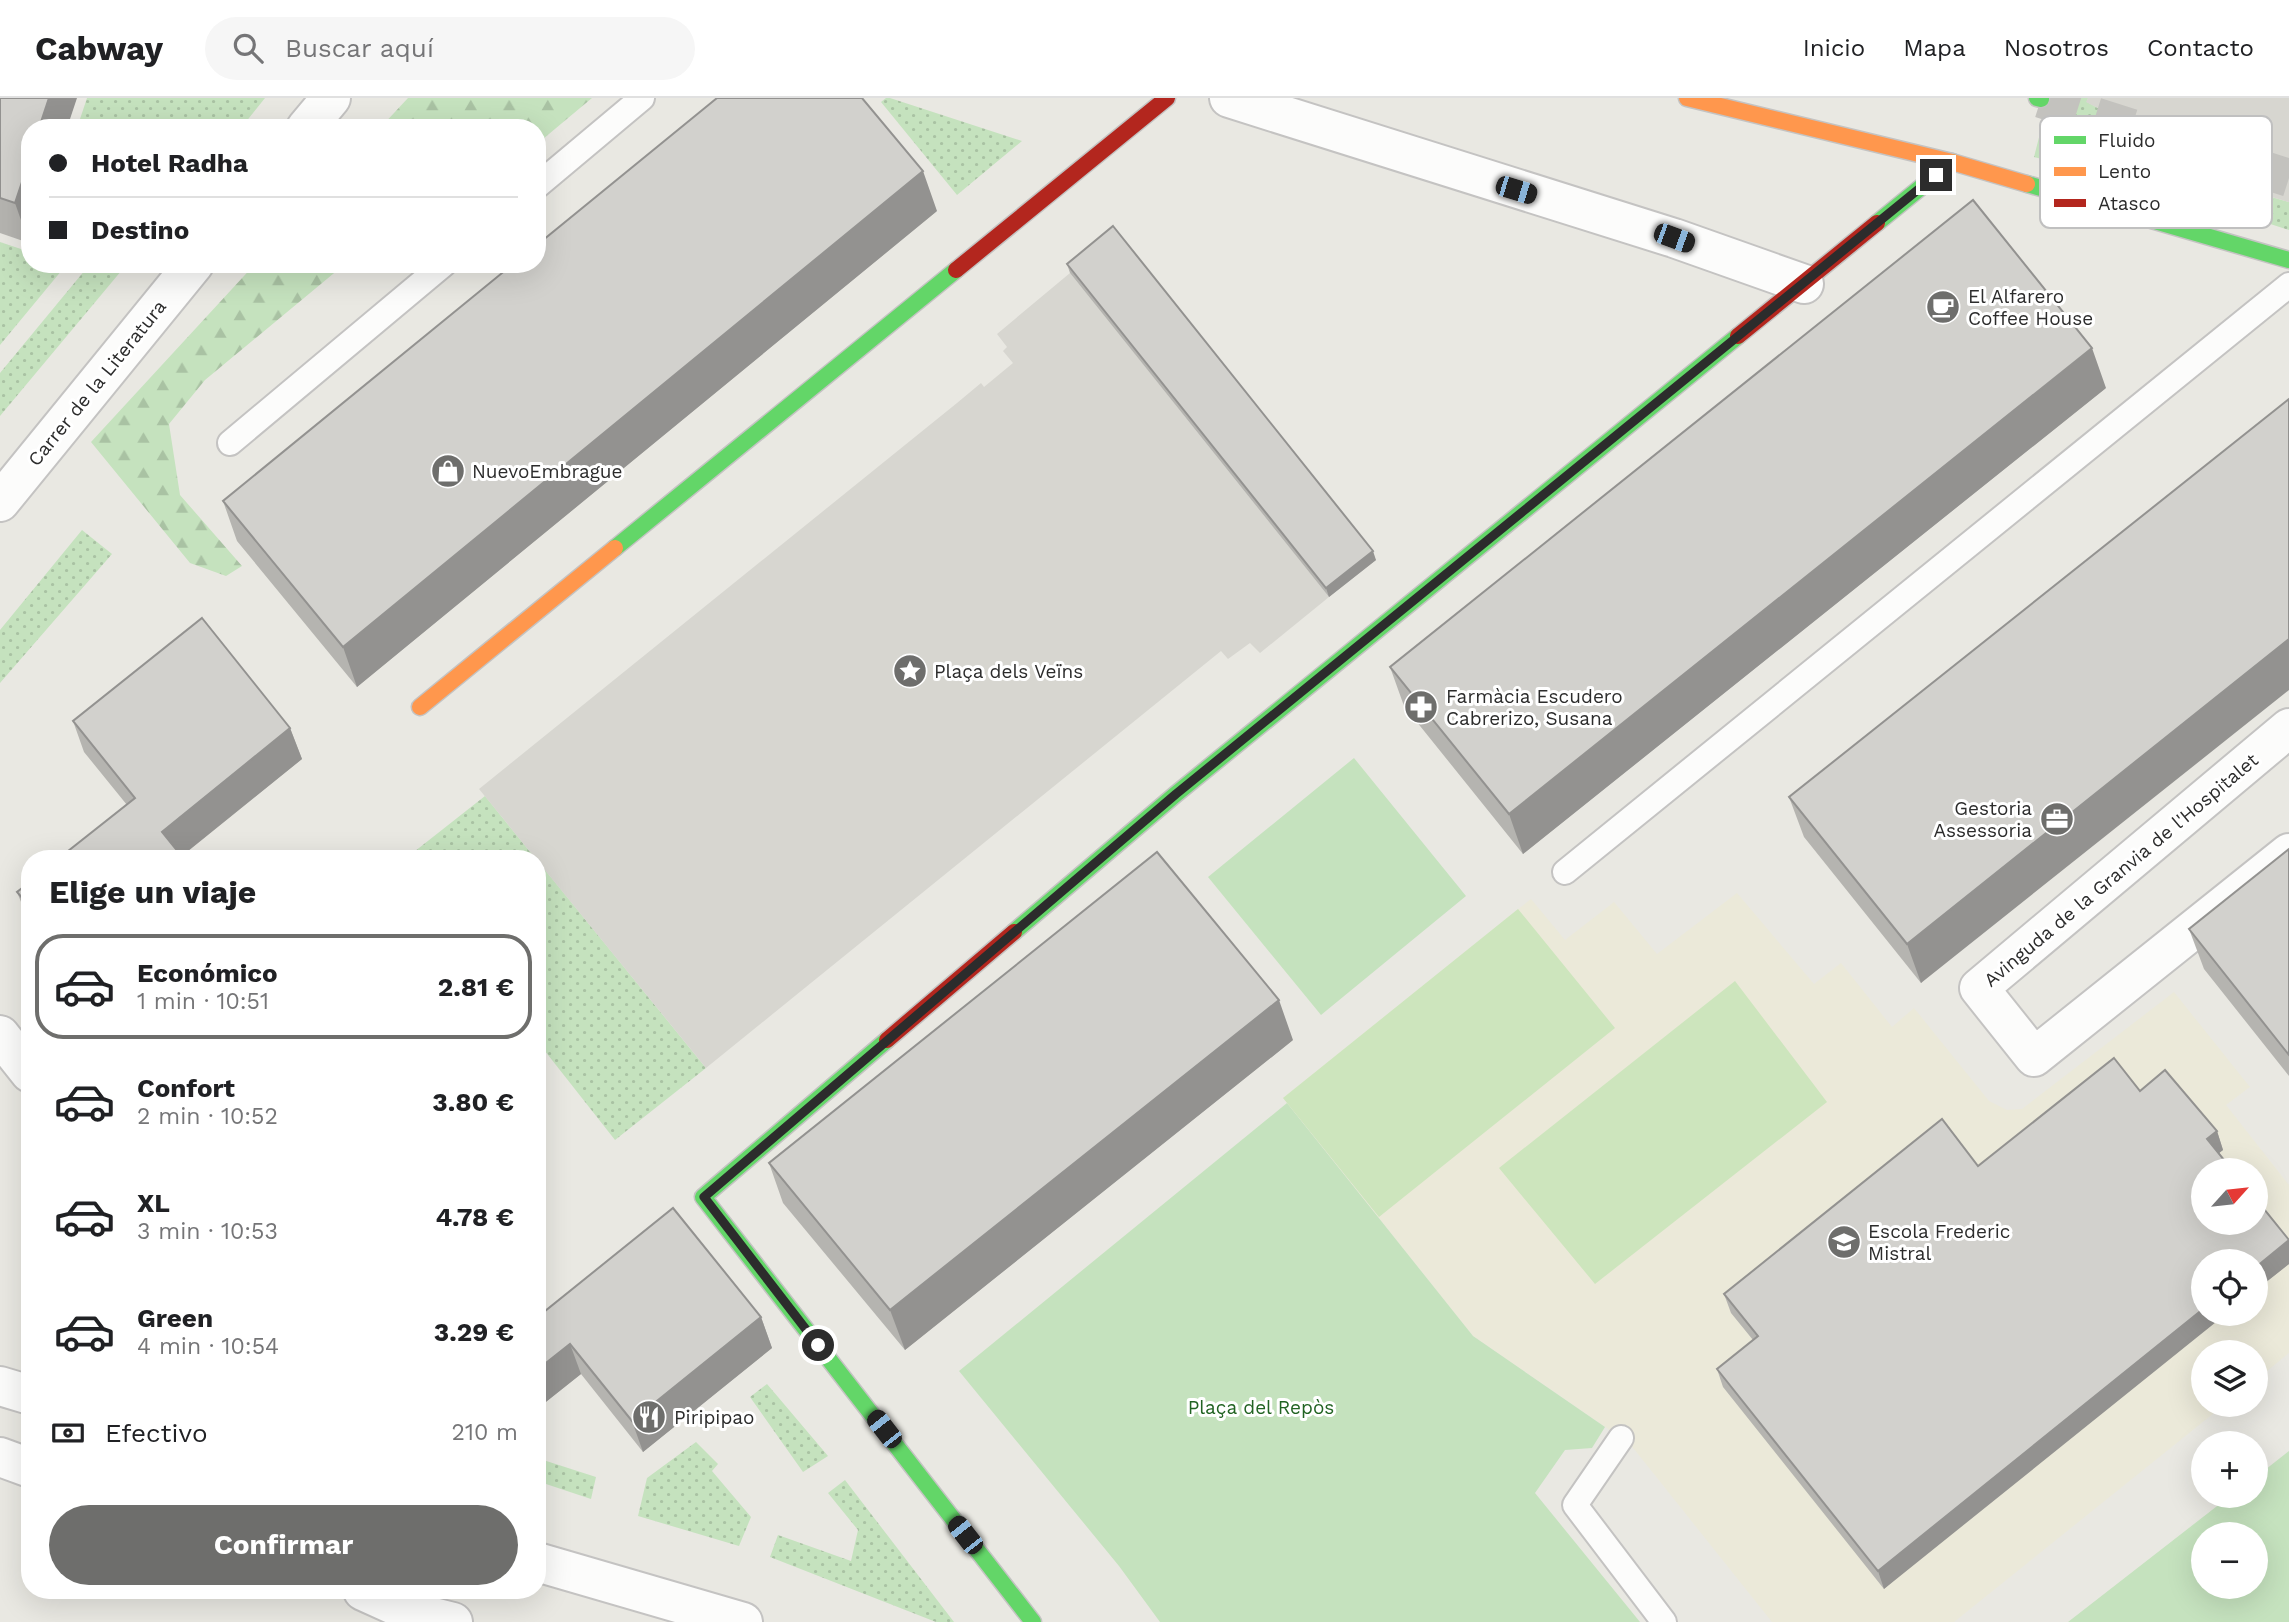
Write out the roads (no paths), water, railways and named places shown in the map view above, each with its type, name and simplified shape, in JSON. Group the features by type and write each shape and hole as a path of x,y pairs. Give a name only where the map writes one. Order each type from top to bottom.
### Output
{"street":[{"path":"314,119 331,98"},
{"path":"420,707 1167,98"},
{"path":"1229,98 1674,238 1804,284"},
{"path":"1687,98 1952,162 2040,188"},
{"path":"1032,1622 704,1197 1176,794 1952,162"},
{"path":"2179,228 2289,260"},
{"name":"Carrer de la Literatura","path":"0,502 187,273"},
{"name":"Avinguda de la Granvia de l'Hospitalet","path":"2289,728 1979,988 2035,1057 2289,853"},
{"path":"0,1035 21,1062"},
{"path":"0,1386 21,1392"},
{"path":"0,1457 21,1465"},
{"path":"546,1565 743,1622"},
{"path":"401,1600 453,1622"}],"lane":[{"path":"546,178 642,98"},
{"path":"230,443 433,273"},
{"path":"1565,872 2289,285"},
{"path":"1621,1438 1575,1505 1664,1622"}],"tunnel":[{"path":"2041,99 2094,116"},
{"path":"2272,173 2289,178"}],"place":[{"name":"El Alfarero Coffee House","path":"1943,307"},
{"name":"NuevoEmbrague","path":"448,471"},
{"name":"Plaça dels Veïns","path":"910,671"},
{"name":"Farmàcia Escudero Cabrerizo, Susana","path":"1421,707"},
{"name":"Gestoria Assessoria","path":"2057,819"},
{"name":"Escola Frederic Mistral","path":"1844,1242"},
{"name":"Piripipao","path":"649,1417"}],"park label":[{"name":"Plaça del Repòs","path":"1261,1407"}]}
